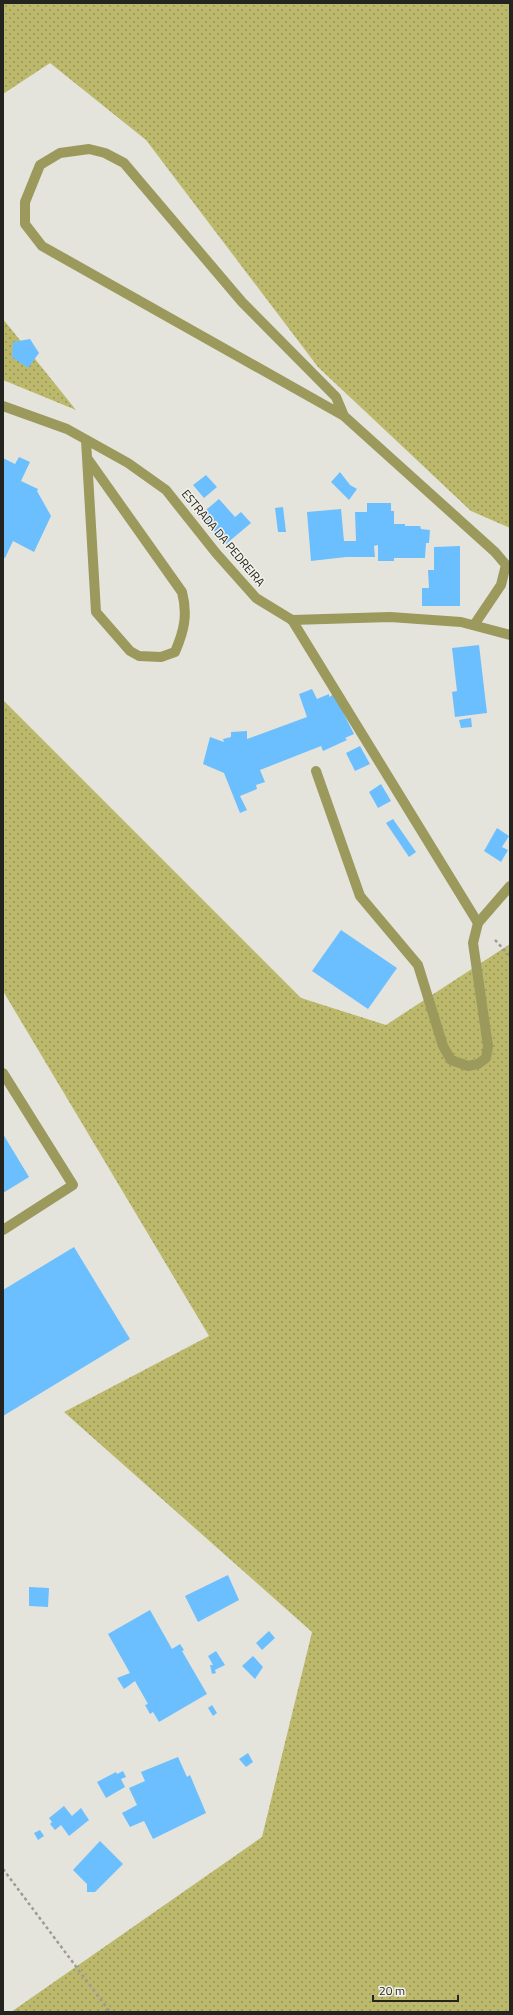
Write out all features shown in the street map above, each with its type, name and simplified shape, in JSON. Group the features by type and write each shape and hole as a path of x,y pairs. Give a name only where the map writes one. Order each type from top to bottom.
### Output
{"street":[{"path":"344,416 336,397 242,302 124,163 105,153 89,149 60,153 40,165 25,202 25,224 42,246 344,416 495,552 506,565 501,585 474,625"},
{"name":"ESTRADA DA PEDREIRA","path":"3,406 67,429 128,463 166,490 216,553 256,598 292,620"},
{"path":"86,440 87,458 96,612 130,651 139,656 161,657 175,652 181,638 186,609 182,592 87,458"},
{"path":"478,923 292,620 390,616 461,622 510,635"},
{"path":"316,771 360,896 418,965 444,1046 451,1060 468,1066 478,1064 486,1058 488,1046 473,944 478,923 510,886"},
{"path":"3,1073 72,1185 3,1230"}],"path":[{"path":"3,1869 110,2012"}],"shaded area":[{"path":"3,3 510,3 510,528 471,511 318,367 146,140 50,63 3,94"},
{"path":"3,319 76,410 3,380"},
{"path":"3,700 301,998 386,1025 510,944 510,2012 11,2012 262,1837 312,1632 64,1412 209,1336 3,991"}],"building":[{"path":"30,339 39,353 28,368 12,357 13,342"},
{"path":"19,457 30,462 21,481 38,489 37,491 51,516 34,552 13,541 5,558 3,557 3,458 15,464"},
{"path":"340,472 350,485 357,489 349,500 331,482"},
{"path":"206,475 217,487 204,498 193,485"},
{"path":"219,499 235,517 241,512 251,523 226,544 200,515"},
{"path":"367,503 391,503 391,511 394,511 394,524 420,526 421,529 430,530 429,543 426,543 425,558 394,558 394,561 378,561 378,545 374,546 375,557 346,557 311,561 307,512 341,509 344,541 356,541 355,512 367,512"},
{"path":"283,507 286,532 278,532 275,508"},
{"path":"460,546 460,606 422,606 422,588 429,588 428,570 434,570 434,547"},
{"path":"479,645 487,713 455,717 452,692 457,691 452,648"},
{"path":"312,689 317,699 329,694 329,697 334,694 354,734 345,738 347,740 323,751 321,746 260,770 265,782 256,785 257,789 240,796 247,810 240,813 224,773 203,764 210,737 224,742 223,739 231,737 231,732 247,731 247,739 307,717 299,694"},
{"path":"471,718 472,727 461,728 459,720"},
{"path":"360,746 370,764 355,771 346,753"},
{"path":"381,784 391,801 378,808 369,792"},
{"path":"393,819 416,852 409,857 386,823"},
{"path":"497,828 509,836 502,847 508,850 501,862 484,851"},
{"path":"341,930 397,968 368,1009 312,971"},
{"path":"3,1134 29,1177 3,1193"},
{"path":"74,1247 130,1339 3,1416 3,1290"},
{"path":"228,1575 239,1600 198,1622 185,1596"},
{"path":"29,1587 49,1588 48,1607 29,1606"},
{"path":"150,1610 172,1649 180,1644 184,1650 182,1651 207,1694 159,1722 153,1712 150,1714 145,1705 148,1704 135,1681 124,1689 117,1678 130,1673 108,1634"},
{"path":"269,1631 275,1638 262,1650 256,1643"},
{"path":"216,1651 225,1665 215,1670 216,1673 212,1674 210,1665 213,1665 208,1656"},
{"path":"253,1656 263,1667 255,1679 242,1666"},
{"path":"212,1705 217,1713 213,1716 208,1708"},
{"path":"248,1753 253,1762 246,1767 239,1759"},
{"path":"178,1757 187,1777 190,1775 206,1813 153,1839 144,1821 130,1827 122,1813 137,1805 129,1788 145,1781 141,1772"},
{"path":"123,1771 126,1777 121,1779 125,1787 106,1798 97,1782 116,1772 117,1774"},
{"path":"64,1806 72,1816 81,1808 89,1820 69,1836 61,1825 55,1830 50,1824 52,1822 49,1818"},
{"path":"40,1830 44,1836 38,1840 34,1833"},
{"path":"100,1841 123,1864 95,1892 87,1892 87,1884 73,1870"}]}
